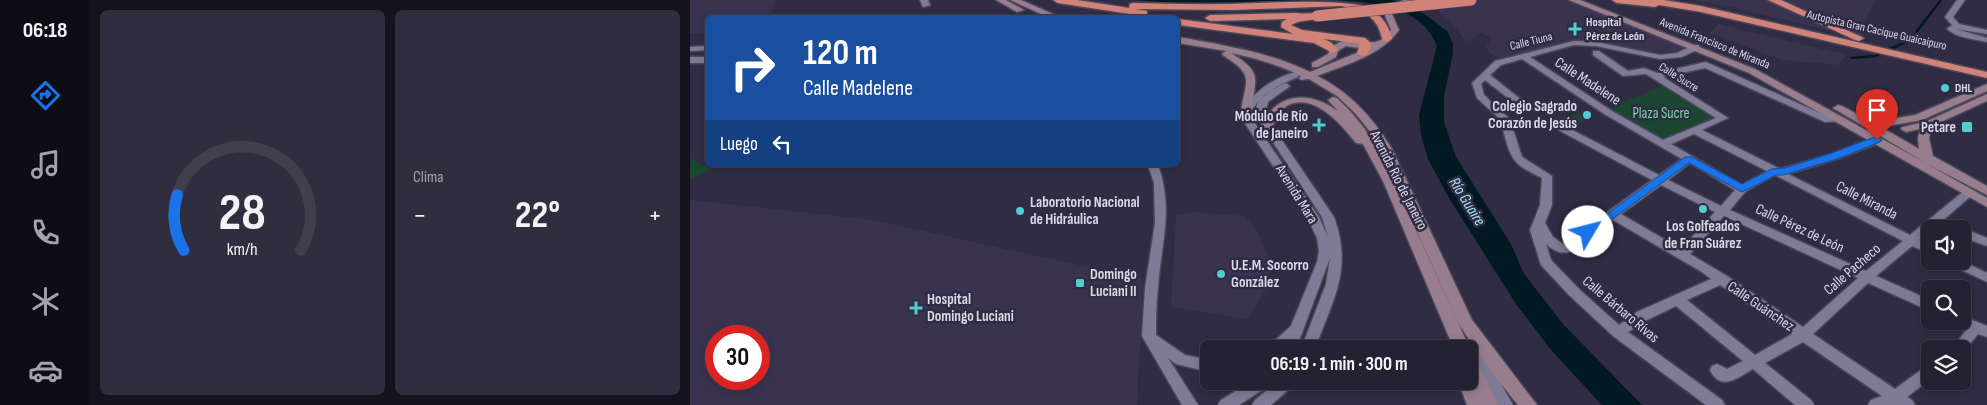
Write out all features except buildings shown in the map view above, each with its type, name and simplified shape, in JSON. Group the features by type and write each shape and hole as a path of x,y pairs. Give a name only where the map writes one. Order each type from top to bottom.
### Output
{"highway":[{"path":"1096,0 1168,10 1206,12 1321,11 1445,0"},
{"path":"1364,50 1365,42 1359,39 1300,33 1286,27 1286,24 1321,11 1398,0"},
{"path":"1060,1 1122,11 1227,18 1471,0"},
{"name":"Autopista Gran Cacique Guaicaipuro","path":"1617,0 1667,3 1818,36 1876,45 1987,75"},
{"name":"Autopista Gran Cacique Guaicaipuro","path":"1647,0 1729,11 1987,69"},
{"path":"1773,0 1876,45"},
{"path":"1060,1 1089,9 1124,15"},
{"path":"1133,6 1212,8 1334,2 1370,13 1388,13"},
{"path":"1370,13 1382,24 1383,42"},
{"path":"1180,22 1316,40 1327,44 1333,50"}],"street":[{"path":"1000,0 1013,8 1031,15"},
{"path":"1014,0 1051,15"},
{"path":"1331,88 1329,74 1334,68 1364,50 1383,42 1395,30 1388,19 1388,13 1408,0"},
{"name":"Avenida Francisco de Miranda","path":"1573,0 1678,42 1696,47 1752,71 1839,113 1858,129 1875,133"},
{"name":"Avenida Francisco de Miranda","path":"1588,0 1744,60 1875,133"},
{"path":"1956,26 1950,17 1961,0"},
{"path":"1987,32 1956,26 1951,29 1956,33 1987,40"},
{"name":"Avenida Río de Janeiro","path":"1180,40 1232,50 1274,61 1331,88 1359,111 1372,126 1386,149 1459,326 1461,340"},
{"name":"Calle Tiuna","path":"1485,76 1498,63 1584,42 1660,56 1679,55 1696,47"},
{"path":"1302,75 1333,55 1333,50 1345,43 1364,50"},
{"name":"Avenida Río de Janeiro","path":"1180,45 1257,61 1302,75 1352,117 1382,166 1459,326 1505,405"},
{"path":"690,49 705,48"},
{"name":"Calle Sucre","path":"1596,53 1626,74 1647,71 1722,118 1694,130"},
{"path":"1227,54 1247,67 1253,76 1246,112"},
{"name":"Calle Madelene","path":"1523,56 1609,113 1742,189"},
{"path":"690,60 705,60"},
{"path":"1274,61 1299,63 1326,60"},
{"path":"1246,112 1261,91 1345,61"},
{"path":"1654,76 1707,65 1828,120 1839,113 1908,120"},
{"name":"Avenida Mara","path":"1302,75 1274,92 1261,104 1260,115 1328,217 1336,241 1338,263 1336,275 1311,340"},
{"path":"1485,76 1525,107"},
{"name":"Calle Bárbaro Rívas","path":"1485,76 1476,83 1480,96 1509,123 1507,126 1518,162 1547,176 1548,192 1546,205 1536,230 1545,262 1574,292 1618,332 1717,405"},
{"path":"1683,255 1742,189 1836,156 1875,133 1987,87"},
{"path":"1875,133 1928,124 1987,97"},
{"path":"1267,127 1271,114 1285,103 1300,101 1320,104 1337,115 1382,166"},
{"name":"Avenida Mara","path":"1246,112 1251,125 1313,217 1323,238 1325,251 1323,262 1293,340"},
{"name":"Calle Pérez de León","path":"1552,123 1658,180 1921,302"},
{"path":"1928,124 1923,132 1923,141 1933,164"},
{"path":"1662,144 1694,130 1781,174"},
{"path":"1875,133 1911,160 1987,203"},
{"path":"1875,133 1987,191"},
{"path":"1540,223 1552,244 1558,248 1565,249 1689,159"},
{"path":"1911,160 1933,164 1987,197"},
{"path":"1154,167 1159,183 1162,223 1151,288 1149,336 1190,405"},
{"name":"Calle Miranda","path":"1781,174 1921,246"},
{"name":"Calle Pacheco","path":"1936,220 1968,192"},
{"name":"Calle Guánchez","path":"1612,214 1722,279 1901,401"},
{"name":"Calle Pacheco","path":"1717,370 1726,377 1803,335 1867,277 1921,233"},
{"path":"1971,236 1987,242"},
{"path":"1971,270 1987,278"},
{"path":"1618,332 1642,316 1722,279"},
{"path":"1678,300 1806,405"},
{"path":"1455,340 1459,326"},
{"path":"1459,326 1495,364 1528,405"},
{"path":"1284,340 1298,328"},
{"path":"1970,340 1981,330"},
{"path":"1149,336 1181,360 1200,364"},
{"path":"1876,405 1901,401 1921,380"},
{"path":"1478,383 1488,405"},
{"path":"1226,405 1253,390"},
{"path":"1260,405 1278,390"},
{"path":"1470,390 1476,405"}],"shaded area":[{"path":"690,0 775,0 771,15 705,15 705,32 690,34"},
{"name":"Hospital Pérez de León","path":"1416,0 1572,0 1691,47 1678,52 1665,53 1582,41 1501,58 1491,54 1486,48 1491,38 1481,33 1466,42 1454,26 1435,9"},
{"path":"1693,0 1876,0 1868,14 1862,38"},
{"path":"1719,24 1847,55 1837,65 1782,60 1709,33"},
{"name":"Hospital Domingo Luciani","path":"690,200 873,220 1143,279 1137,405 690,405"},
{"name":"U.E.M. Socorro González","path":"1194,212 1244,216 1256,229 1271,261 1268,287 1246,319 1171,307 1176,215"}],"green space":[{"name":"Plaza Sucre","path":"1663,86 1715,118 1659,140 1607,109"},
{"path":"1587,111 1586,113 1593,117 1567,127 1553,119"},
{"path":"690,159 713,169 690,179"}],"water":[{"path":"1135,0 1330,0 1204,5"},
{"name":"Río Guaire","path":"1336,0 1393,0 1423,13 1447,31 1453,44 1453,53 1444,96 1444,122 1456,157 1511,244 1523,272 1531,283 1563,324 1642,405 1602,405 1552,351 1516,304 1449,198 1428,159 1421,135 1419,115 1437,46 1430,33 1420,22 1408,14 1395,9 1365,2"}],"waterway":[{"path":"1852,58 1875,56 1910,40 1941,0"}],"place":[{"name":"Hospital Pérez de León","path":"1575,29"},
{"name":"DHL","path":"1945,88"},
{"name":"Colegio Sagrado Corazón de Jesús","path":"1587,115"},
{"name":"Módulo de Río de Janeiro","path":"1319,125"},
{"name":"Petare","path":"1967,127"},
{"name":"Los Golfeados de Fran Suárez","path":"1703,209"},
{"name":"Laboratorio Nacional de Hidráulica","path":"1020,211"},
{"name":"U.E.M. Socorro González","path":"1221,274"},
{"name":"Domingo Luciani II","path":"1080,283"},
{"name":"Hospital Domingo Luciani","path":"916,308"}],"route":[{"path":"1588,232 1664,175 1689,159 1742,189 1776,171 1780,173 1836,156 1877,140"}]}
